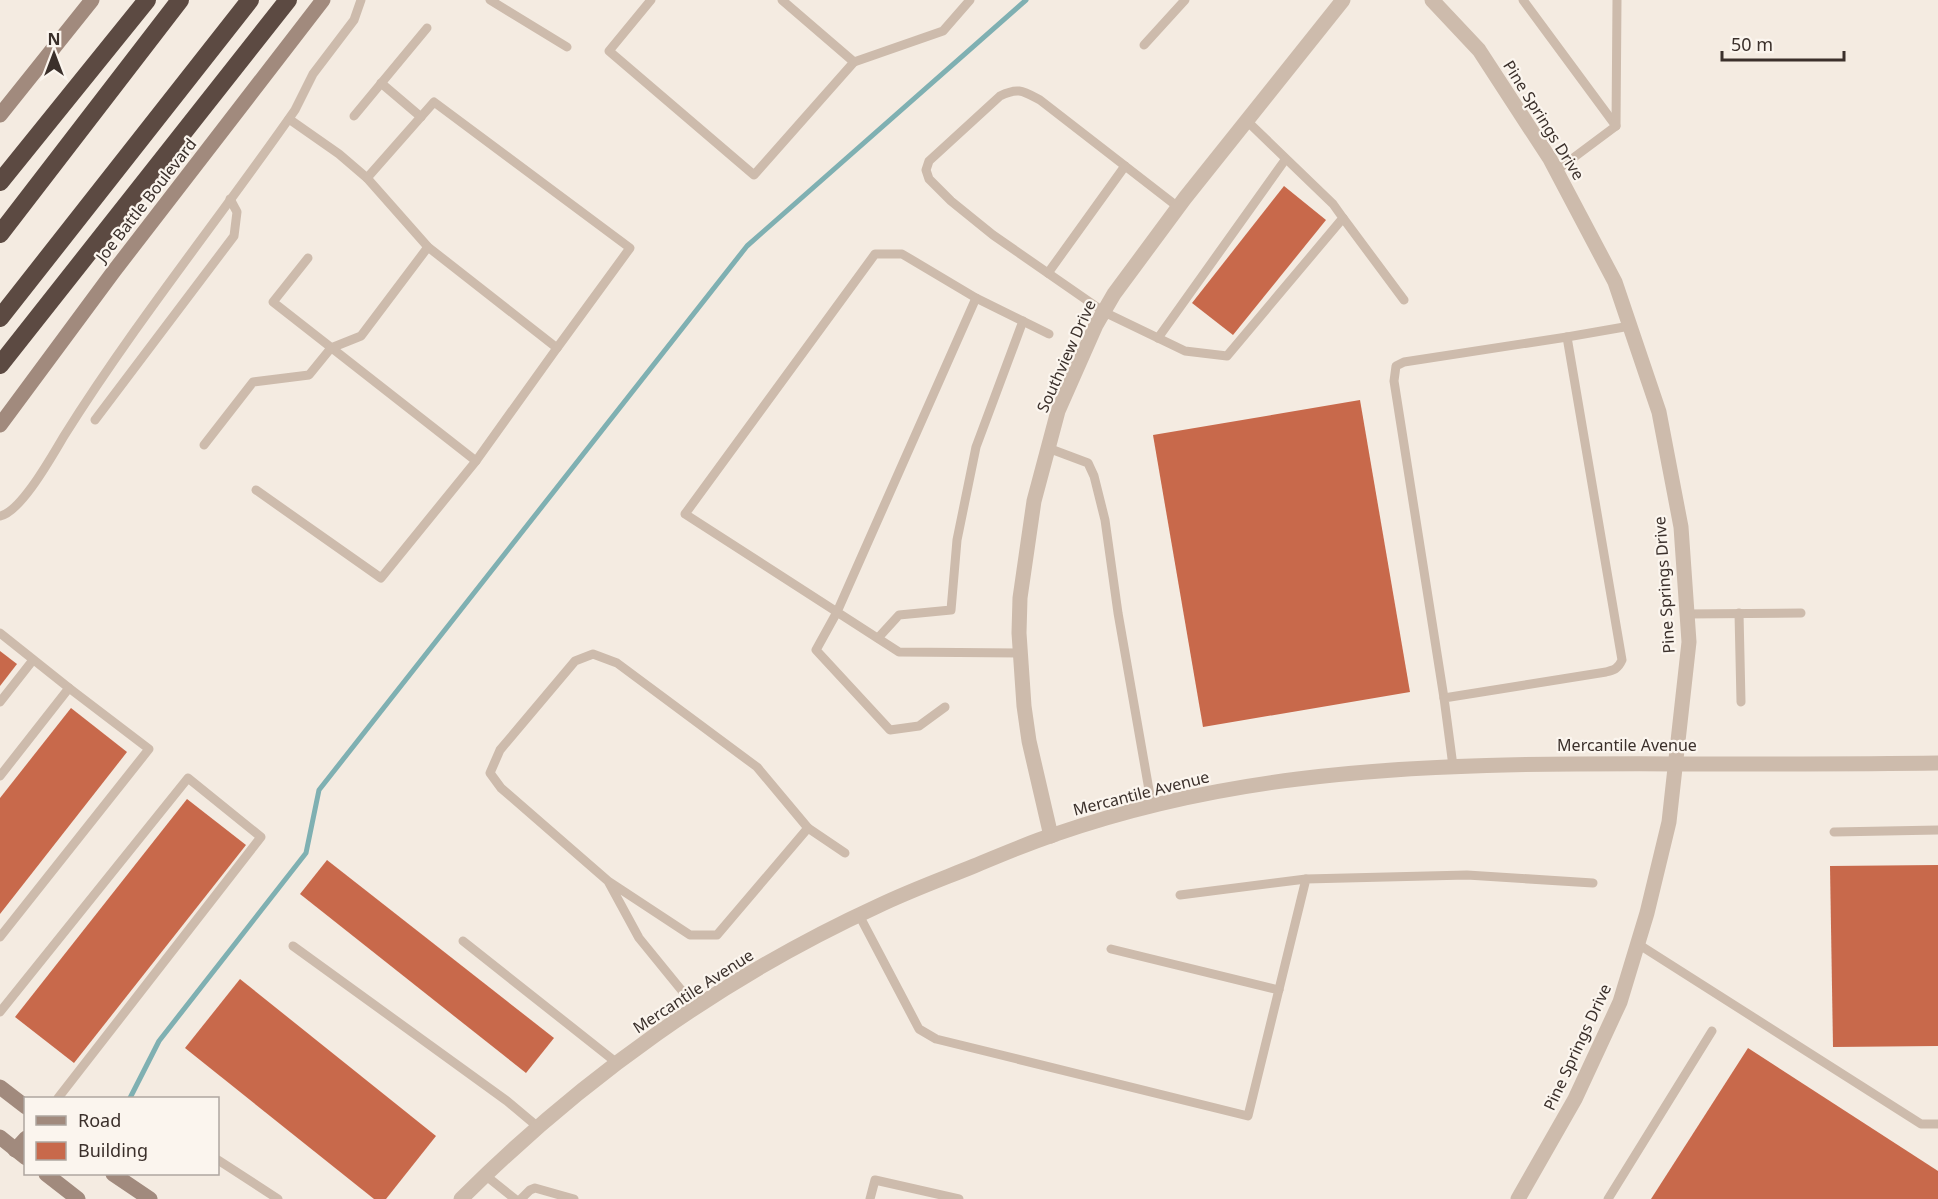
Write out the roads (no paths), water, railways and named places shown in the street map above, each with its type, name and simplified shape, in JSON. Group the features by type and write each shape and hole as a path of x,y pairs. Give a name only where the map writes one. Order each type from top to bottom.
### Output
{"highway":[{"path":"0,182 147,0"},
{"path":"0,234 180,0"},
{"path":"0,318 250,0"},
{"path":"0,365 288,0"}],"main road":[{"path":"0,115 92,0"},
{"name":"Joe Battle Boulevard","path":"0,425 114,271 323,0"},
{"path":"0,1087 24,1105"},
{"path":"0,1137 22,1148"},
{"path":"48,1175 78,1199"},
{"path":"132,1178 150,1199"}],"street":[{"name":"Southview Drive","path":"1051,836 1023,706 1020,598 1034,501 1066,390 1114,294 1178,207 1343,0"},
{"name":"Pine Springs Drive","path":"1432,0 1479,50 1557,170 1615,282 1659,412 1681,527 1689,642 1669,822 1647,914 1620,1002 1549,1148 1518,1199"},
{"name":"Mercantile Avenue","path":"461,1199 538,1126 674,1021 769,963 860,915 954,874 1051,836 1152,807 1216,792 1295,779 1453,766 1518,764 1938,763"}],"lane":[{"path":"0,516 8,515 34,485 95,387 289,119 314,74 354,20 361,0"},
{"path":"490,0 567,47"},
{"path":"651,0 609,51 754,175 854,62 943,31 970,0"},
{"path":"782,0 854,62"},
{"path":"1144,45 1185,0"},
{"path":"1523,0 1616,126"},
{"path":"1616,126 1617,0"},
{"path":"354,116 427,28"},
{"path":"381,83 421,117"},
{"path":"1178,207 1040,100 1024,92 1010,92 1000,96 929,161 926,170 929,179 951,201 981,225 1104,312 1185,351 1227,356 1343,218"},
{"path":"256,490 381,578 476,460 630,248 434,102 367,178"},
{"path":"289,119 339,154 367,178 428,247 557,348"},
{"path":"1247,121 1333,204 1404,300"},
{"path":"1557,170 1616,126"},
{"path":"1158,338 1285,160"},
{"path":"1048,273 1125,166"},
{"path":"95,420 234,236 237,213 230,199"},
{"path":"204,445 253,382 309,375 331,348 361,336 428,247"},
{"path":"1020,653 899,652 685,514 875,254 902,254 976,298 1049,334"},
{"path":"308,258 273,302 476,460"},
{"path":"945,707 920,726 891,730 816,650 837,612 976,298"},
{"path":"878,638 899,615 951,610 957,540 976,447 1023,321"},
{"path":"1453,766 1394,381 1396,366 1404,362 1567,338 1630,326"},
{"path":"1444,698 1606,672 1615,669 1622,660 1567,338"},
{"path":"1048,448 1088,463 1094,476 1105,520 1118,613 1152,807"},
{"path":"1739,613 1741,702"},
{"path":"1687,614 1802,613"},
{"path":"0,633 149,749 0,937"},
{"path":"808,828 717,935 690,935 608,881 501,788 490,772 500,750 575,661 593,654 616,663 757,766 808,828 845,853"},
{"path":"0,702 33,660"},
{"path":"0,776 69,688"},
{"path":"0,1012 188,778 261,837 59,1097"},
{"path":"1834,832 1938,830"},
{"path":"1180,895 1306,879 1467,875 1593,883"},
{"path":"860,915 919,1029 936,1039 1248,1116 1306,879"},
{"path":"608,881 639,938 696,1008"},
{"path":"463,941 618,1063"},
{"path":"1638,944 1921,1124 1938,1124"},
{"path":"293,946 538,1126"},
{"path":"1111,949 1279,990"},
{"path":"1608,1199 1712,1030"},
{"path":"219,1161 278,1199"},
{"path":"485,1174 515,1199"},
{"path":"870,1199 875,1180 959,1199"},
{"path":"521,1199 535,1188 574,1199"}],"waterway":[{"path":"131,1097 159,1041 306,853 319,790 747,246 1026,0"}]}
